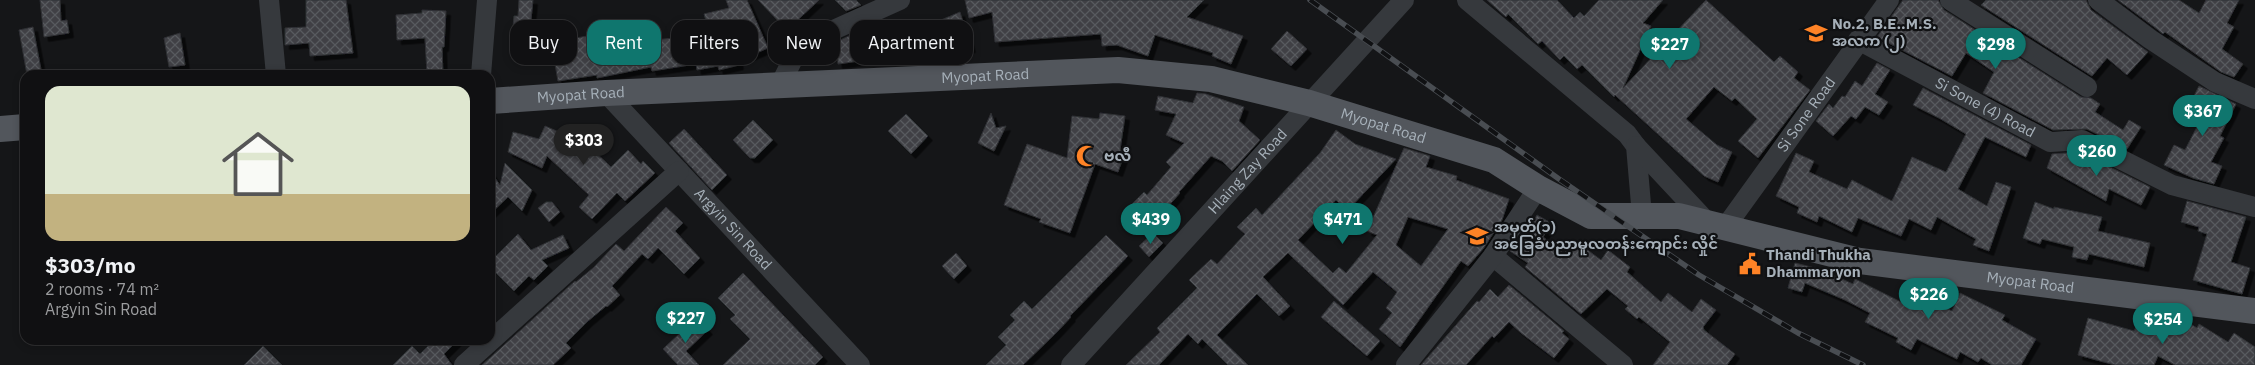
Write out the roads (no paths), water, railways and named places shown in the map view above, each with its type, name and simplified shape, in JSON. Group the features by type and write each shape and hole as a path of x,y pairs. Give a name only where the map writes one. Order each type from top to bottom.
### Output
{"main road":[{"name":"Myopat Road","path":"495,101 606,93 780,87 1118,70 1211,79 1309,103 1494,160 1538,188 1590,216 1679,216 1717,227 1860,261 2255,311"},
{"path":"0,129 20,127"}],"street":[{"path":"269,0 276,70"},
{"path":"480,70 487,0"},
{"path":"780,87 799,48 809,41 900,0"},
{"name":"Hlaing Zay Road","path":"1072,365 1404,0"},
{"path":"1467,0 1627,134 1636,146 1717,227"},
{"name":"Si Sone Road","path":"1717,227 1889,0"},
{"path":"1950,0 2087,87"},
{"path":"2098,0 2150,39 2215,82 2255,99"},
{"name":"Si Sone (4) Road","path":"1858,40 2050,142 2082,140 2172,185 2255,207"},
{"name":"Argyin Sin Road","path":"606,93 860,365"},
{"path":"1636,146 1642,216"},
{"path":"495,337 679,170"},
{"path":"1406,365 1493,256 1538,188"},
{"path":"1493,256 1623,365"},
{"path":"464,365 486,345"}],"railway":[{"path":"1310,0 1559,179 1699,275 1798,333 1863,365"}],"place":[{"name":"No.2, B.E..M.S. အလက (၂)","path":"1816,33"},
{"name":"ဗလီ","path":"1087,156"},
{"name":"အမှတ်(၁) အခြေခံပညာမူလတန်းကျောင်း လှိုင်","path":"1477,236"},
{"name":"Thandi Thukha Dhammaryon","path":"1750,264"}]}
